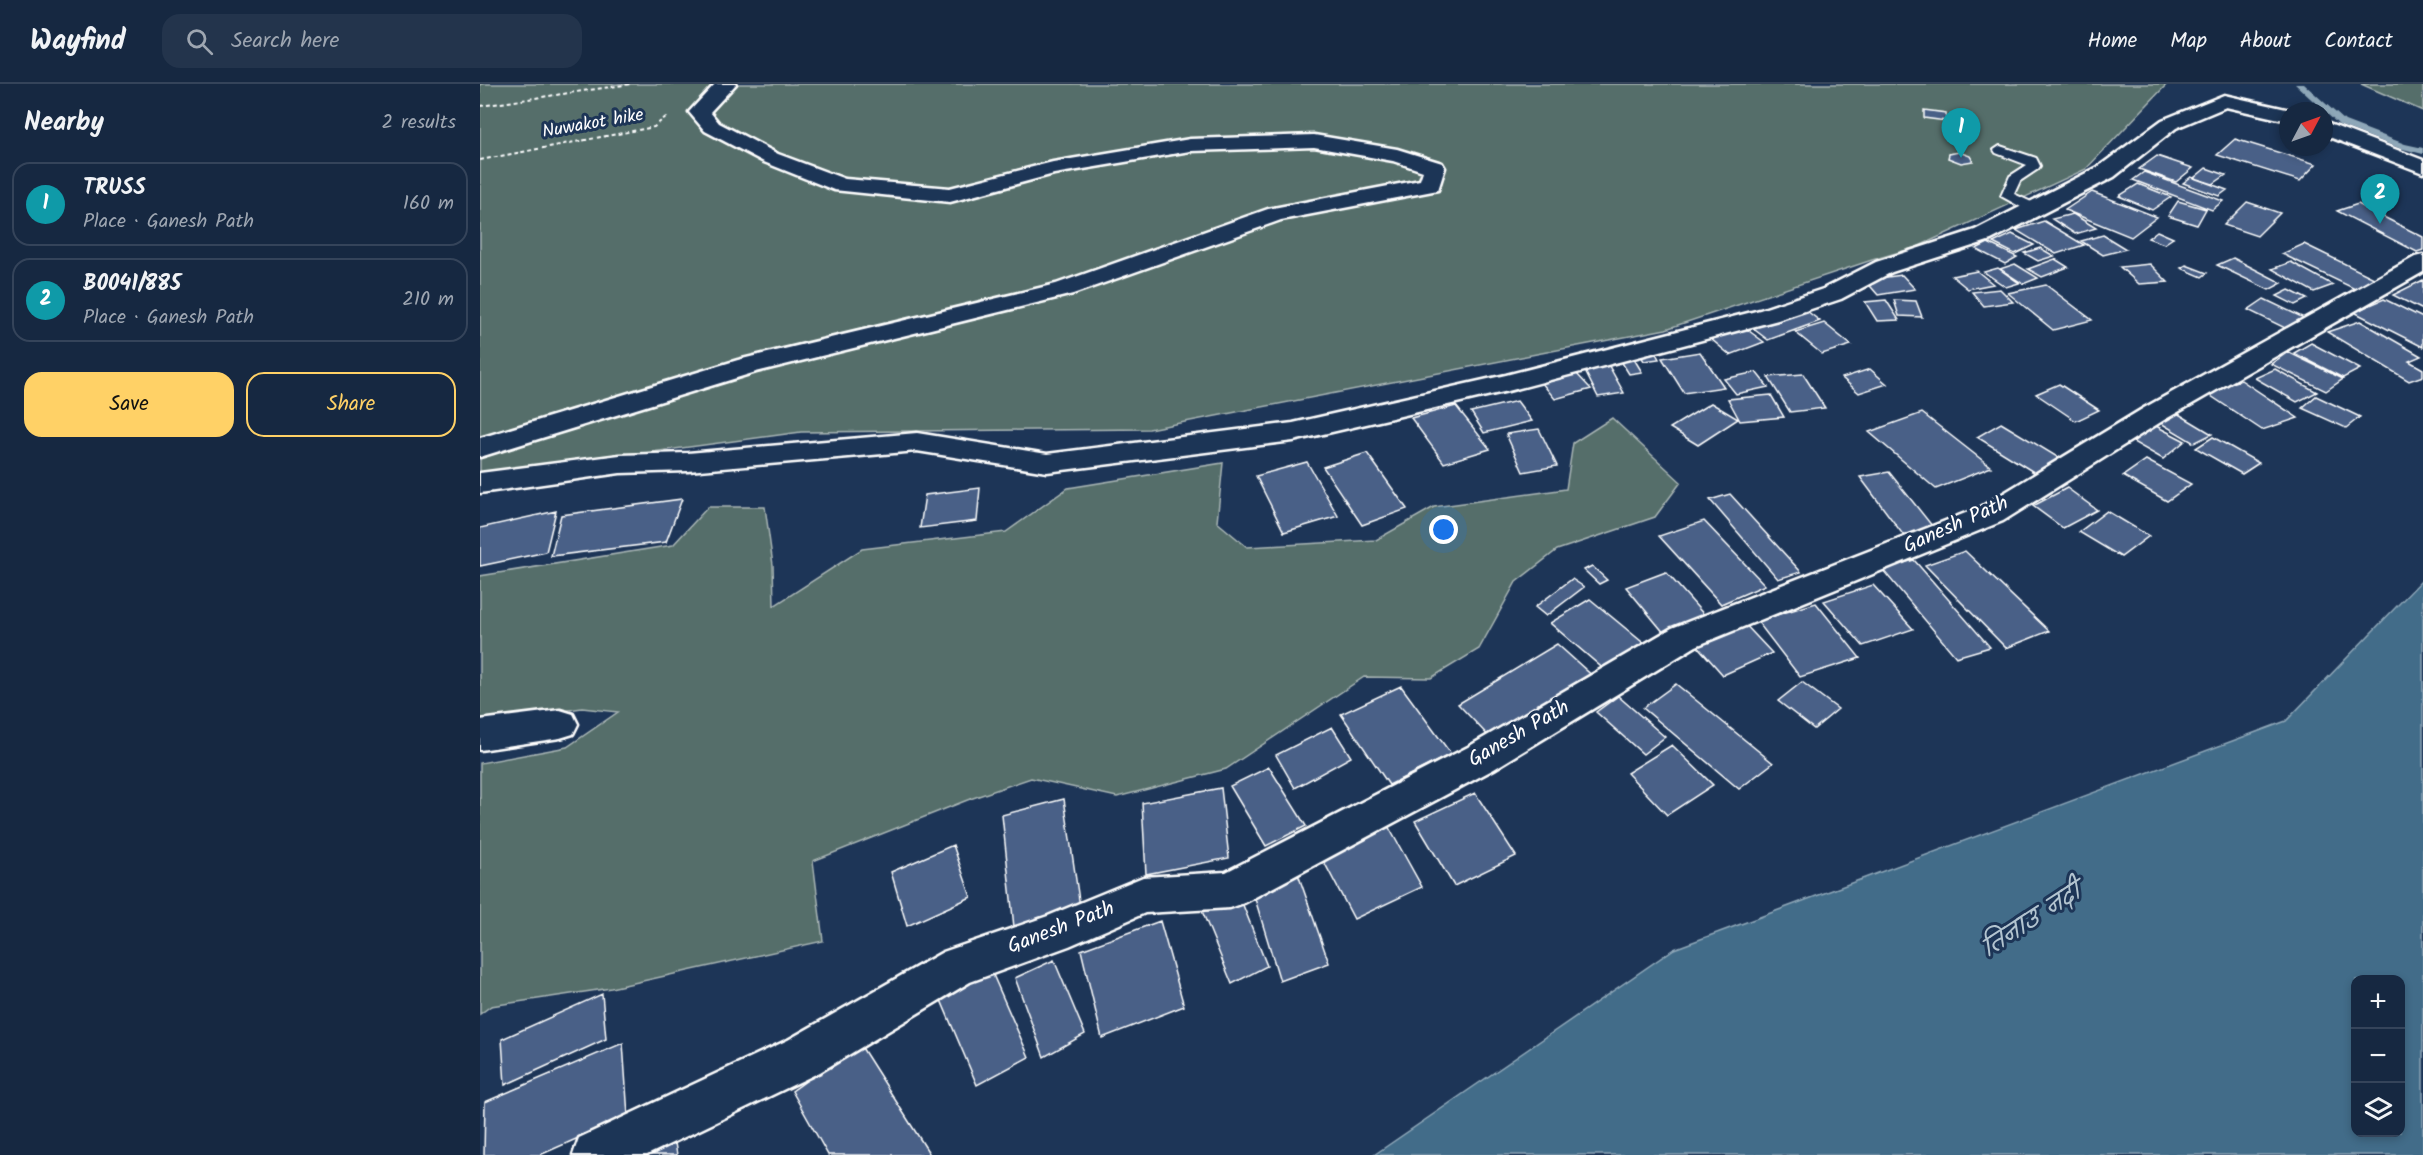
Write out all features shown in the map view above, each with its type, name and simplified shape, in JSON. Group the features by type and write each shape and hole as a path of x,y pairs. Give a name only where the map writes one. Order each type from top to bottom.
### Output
{"street":[{"path":"480,448 747,366 1064,288 1276,214 1430,185 1434,168 1397,155 1314,141 1190,145 1053,168 950,195 842,185 771,158 712,127 699,112 726,84"},
{"path":"480,483 620,464 688,462 917,442 1047,463 1293,432 1508,384 1768,315 1832,294 1884,267 1983,235 2106,172 2169,123 2224,101 2279,113"},
{"path":"2333,132 2423,167"},
{"name":"Ganesh Path","path":"596,1155 804,1056 958,966 1054,933 1143,895 1230,890 1481,758 1684,637 1992,514 2154,414 2423,262"},
{"path":"480,735 560,724"}],"lane":[{"path":"2000,150 2032,161 2034,166 2014,179 2007,196 2035,209"}],"path":[{"path":"480,106 631,84"},
{"name":"Nuwakot hike","path":"480,160 654,127 669,114"}],"green space":[{"path":"480,84 2167,84 2086,169 1917,247 1666,329 1149,429 801,432 480,475"},
{"path":"2361,84 2423,84 2423,111"},
{"path":"1612,418 1681,482 1655,517 1557,550 1516,582 1479,649 1431,678 1364,677 1226,769 1117,797 1031,778 970,799 813,861 823,941 611,988 491,1006 480,1014 480,763 567,747 618,712 582,708 480,723 480,576 673,545 708,507 765,507 773,565 774,606 862,549 1006,532 1068,488 1223,463 1217,522 1247,547 1376,540 1434,507 1566,489 1573,443"}],"water":[{"name":"तिनाउ नदी","path":"2423,579 2423,1155 1374,1155 1674,949 2286,721"}],"building":[{"path":"1924,110 1946,113 1946,121 1924,118"},
{"path":"2235,139 2279,153 2279,156 2290,156 2316,164 2300,181 2217,155"},
{"path":"1959,152 1970,156 1973,161 1961,163 1948,158 1949,154"},
{"path":"2157,156 2193,168 2176,182 2139,169"},
{"path":"2206,168 2226,175 2213,184 2194,178"},
{"path":"2144,172 2223,201 2212,210 2133,180"},
{"path":"2191,177 2227,190 2219,196 2183,183"},
{"path":"2138,184 2171,197 2152,210 2119,196"},
{"path":"2092,192 2157,217 2131,237 2065,210"},
{"path":"2178,201 2206,209 2197,225 2168,216"},
{"path":"2247,202 2280,213 2257,236 2224,225"},
{"path":"2358,204 2423,237 2423,250 2417,252 2337,211"},
{"path":"2073,214 2096,228 2075,234 2052,219"},
{"path":"2044,221 2084,245 2056,254 2016,230"},
{"path":"2157,231 2173,238 2164,244 2148,238"},
{"path":"2012,234 2034,245 2015,254 1993,243"},
{"path":"2103,235 2126,249 2103,255 2081,241"},
{"path":"1988,243 2017,257 2005,264 1976,249"},
{"path":"2304,244 2376,279 2355,289 2282,254"},
{"path":"2040,248 2054,256 2038,261 2024,253"},
{"path":"2233,258 2282,283 2269,290 2217,265"},
{"path":"2055,259 2068,267 2042,277 2028,269"},
{"path":"2291,262 2333,285 2314,292 2272,269"},
{"path":"2015,264 2038,278 2023,284 2000,269"},
{"path":"2150,264 2168,282 2139,284 2120,267"},
{"path":"2186,265 2207,273 2202,277 2181,268"},
{"path":"1998,268 2019,283 2006,287 1984,272"},
{"path":"1977,271 1993,284 1968,289 1952,276"},
{"path":"1902,275 1915,289 1878,295 1865,280"},
{"path":"2423,280 2423,310 2393,295"},
{"path":"2046,285 2092,320 2053,330 2008,293"},
{"path":"2000,289 2013,302 1984,306 1972,292"},
{"path":"2289,290 2307,299 2295,305 2277,296"},
{"path":"2264,299 2304,318 2285,328 2248,310"},
{"path":"2384,299 2423,318 2423,347 2354,312"},
{"path":"1886,300 1899,320 1877,321 1865,302"},
{"path":"1894,300 1916,301 1922,317 1899,316"},
{"path":"1803,308 1820,321 1768,340 1751,327"},
{"path":"2360,321 2421,356 2409,361 2423,369 2423,376 2409,381 2327,332"},
{"path":"1824,323 1851,345 1822,354 1795,332"},
{"path":"1745,328 1764,342 1730,355 1711,339"},
{"path":"2311,343 2360,369 2343,378 2294,353"},
{"path":"1654,350 1659,359 1644,361 1638,351"},
{"path":"1700,352 1724,387 1684,393 1662,358"},
{"path":"2288,352 2343,379 2326,391 2271,364"},
{"path":"1634,359 1642,372 1629,374 1621,361"},
{"path":"1609,366 1624,393 1598,397 1584,369"},
{"path":"1870,369 1887,384 1859,393 1842,378"},
{"path":"2275,369 2317,392 2297,402 2255,378"},
{"path":"1756,372 1768,387 1736,394 1724,379"},
{"path":"1576,373 1591,389 1555,399 1541,382"},
{"path":"1803,374 1825,408 1790,412 1768,377"},
{"path":"2241,380 2298,418 2262,430 2205,392"},
{"path":"2059,384 2099,410 2076,421 2036,394"},
{"path":"1771,395 1784,417 1740,421 1728,399"},
{"path":"2316,396 2360,417 2346,428 2302,408"},
{"path":"1517,401 1532,421 1484,433 1471,412"},
{"path":"1711,403 1738,419 1698,445 1670,428"},
{"path":"1456,406 1490,449 1444,463 1411,418"},
{"path":"2172,410 2212,434 2194,443 2154,419"},
{"path":"1922,413 1991,467 1936,489 1869,432"},
{"path":"2001,423 2064,461 2040,476 1977,437"},
{"path":"2154,425 2185,441 2163,459 2133,442"},
{"path":"1539,429 1557,466 1523,472 1506,434"},
{"path":"2213,437 2259,463 2242,474 2196,448"},
{"path":"1367,453 1407,509 1362,525 1323,467"},
{"path":"2146,460 2191,484 2167,501 2123,476"},
{"path":"1307,462 1338,516 1284,532 1256,476"},
{"path":"1889,472 1933,527 1904,536 1860,477"},
{"path":"980,488 977,521 920,528 925,495"},
{"path":"2067,488 2097,510 2063,528 2033,506"},
{"path":"1730,494 1801,572 1778,579 1710,500"},
{"path":"682,499 666,542 551,556 561,515"},
{"path":"556,511 546,552 480,566 480,528"},
{"path":"2107,511 2149,536 2121,557 2079,532"},
{"path":"1704,521 1765,585 1721,604 1659,536"},
{"path":"1965,551 2049,631 2006,648 1925,565"},
{"path":"1914,560 1990,647 1956,657 1882,569"},
{"path":"1592,566 1607,580 1599,584 1584,570"},
{"path":"1666,572 1706,617 1665,634 1626,587"},
{"path":"1572,579 1584,587 1546,616 1535,607"},
{"path":"1873,585 1913,629 1863,646 1824,601"},
{"path":"1590,599 1653,651 1613,677 1550,623"},
{"path":"1816,603 1860,658 1800,677 1757,621"},
{"path":"1741,620 1772,653 1723,675 1693,641"},
{"path":"1557,644 1597,680 1496,744 1458,704"},
{"path":"1802,682 1838,709 1814,729 1778,701"},
{"path":"1676,684 1773,763 1739,789 1643,708"},
{"path":"1401,686 1451,754 1389,785 1341,714"},
{"path":"1618,696 1665,737 1643,754 1596,712"},
{"path":"1332,727 1351,757 1295,788 1276,755"},
{"path":"1672,745 1713,785 1667,815 1627,773"},
{"path":"1269,767 1306,826 1266,846 1230,786"},
{"path":"1221,788 1229,858 1146,874 1142,803"},
{"path":"1475,793 1516,856 1454,886 1415,821"},
{"path":"1064,799 1080,907 1014,927 1002,815"},
{"path":"1387,824 1422,887 1354,919 1320,854"},
{"path":"953,845 971,897 907,926 891,872"},
{"path":"1298,874 1329,963 1280,981 1252,889"},
{"path":"1239,895 1267,966 1232,984 1202,911"},
{"path":"1160,921 1184,1006 1102,1038 1081,950"},
{"path":"1054,960 1085,1034 1044,1057 1015,978"},
{"path":"990,968 1029,1057 977,1085 938,993"},
{"path":"602,994 606,1039 505,1085 502,1039"},
{"path":"623,1043 628,1116 540,1155 484,1155 485,1102"},
{"path":"859,1043 929,1153 927,1155 828,1155 792,1091"},
{"path":"675,1143 677,1155 651,1155"}],"waterway":[{"path":"2299,84 2342,123 2402,146 2423,151"}],"place":[{"name":"TRUSS","path":"1961,158"},
{"name":"B0041/885","path":"2380,224"}]}
